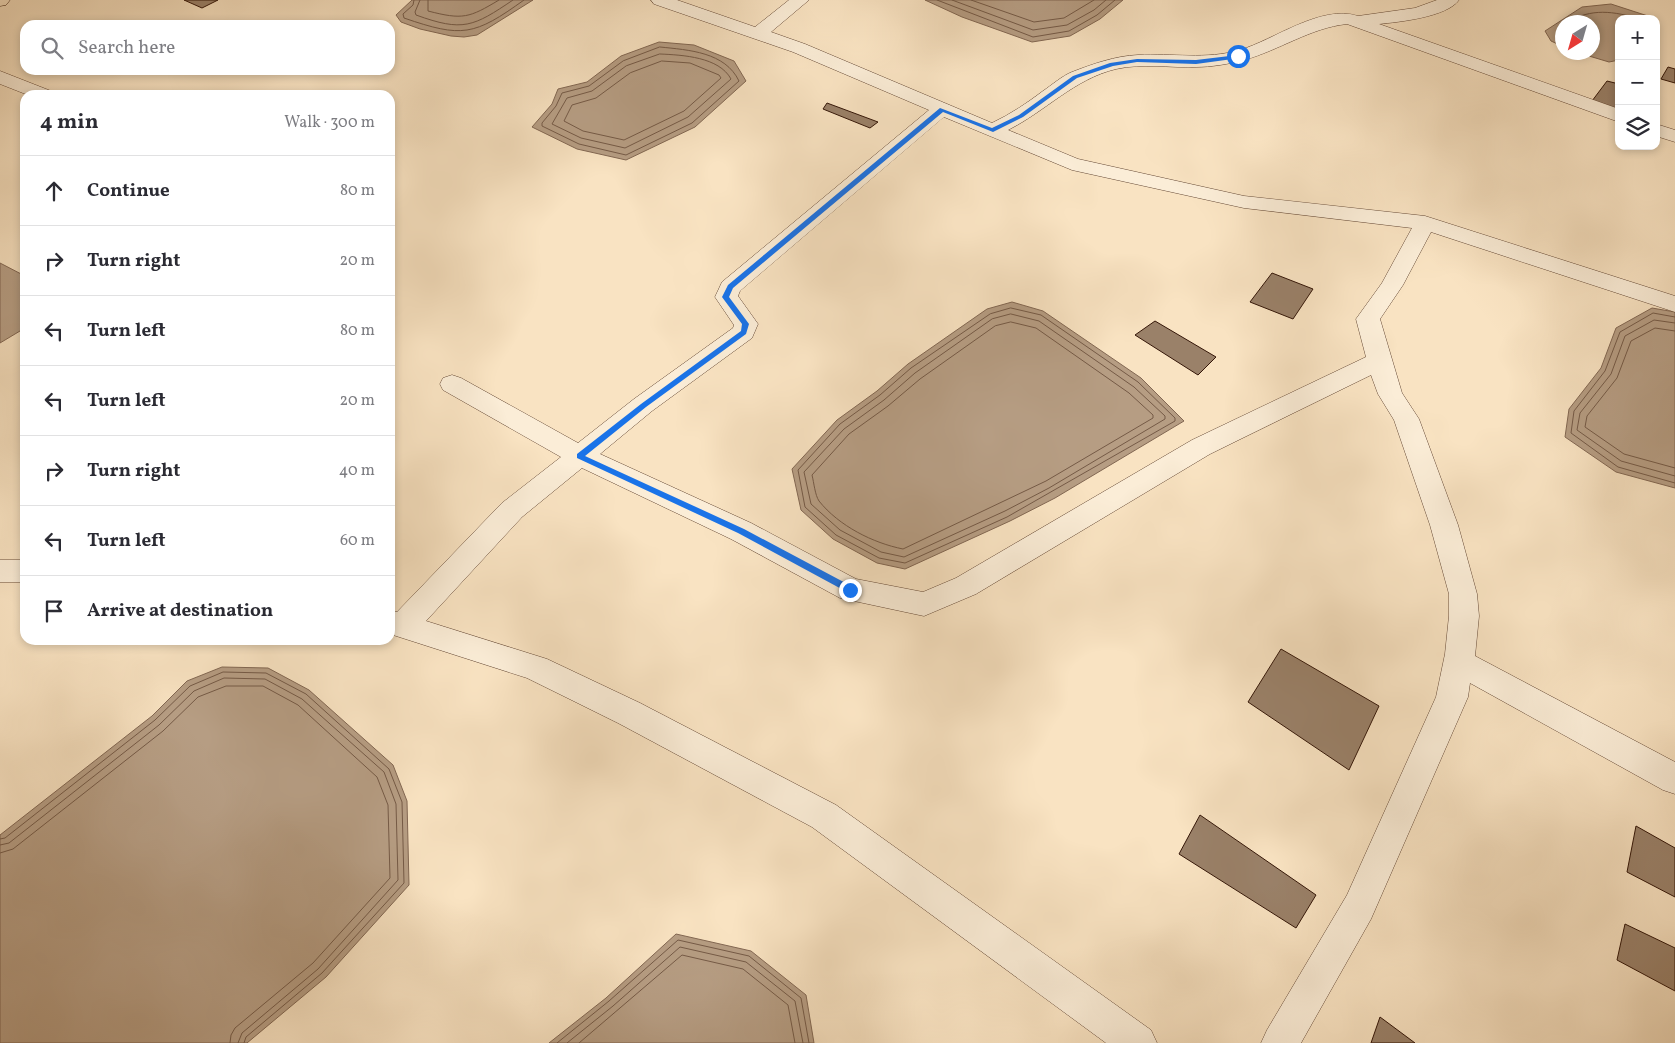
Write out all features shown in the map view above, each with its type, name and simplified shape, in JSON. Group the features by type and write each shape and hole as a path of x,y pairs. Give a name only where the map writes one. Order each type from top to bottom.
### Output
{"street":[{"path":"660,0 759,33 1072,164 1244,202 1425,223 1675,304"},
{"path":"759,33 800,0"},
{"path":"1356,22 1435,8 1450,0"},
{"path":"993,130 1021,116 1075,77 1112,64 1137,60 1196,62 1238,56 1262,49 1326,21 1349,19 1615,115"},
{"path":"0,77 32,90"},
{"path":"942,109 730,287 726,297 746,324 744,332 643,405 512,510 396,624 536,668 629,713 824,816 1138,1043"},
{"path":"1660,131 1675,136"},
{"path":"1280,1043 1359,908 1452,697 1464,616 1463,594 1444,525 1406,419 1390,394 1368,319 1392,285 1425,223"},
{"path":"452,384 580,456 741,531 850,590 924,604 966,586 1201,446 1379,361"},
{"path":"0,572 20,571"},
{"path":"1458,662 1564,717 1675,779"}],"water":[{"path":"412,0 533,0 477,35 464,37 420,29 401,22 396,15"},
{"path":"925,0 1123,0 1100,19 1070,36 1032,42 962,17"},
{"path":"1611,4 1645,15 1615,15 1615,61 1609,62 1600,59 1600,15 1570,15 1582,7"},
{"path":"1555,25 1555,43 1551,41 1545,31"},
{"path":"659,42 694,45 734,61 746,81 695,127 626,160 577,149 532,127 552,104 558,89 587,82 621,56"},
{"path":"0,263 20,273 20,331 0,343"},
{"path":"1012,302 1043,311 1141,378 1184,421 1055,498 1010,521 905,569 877,563 833,539 801,510 792,469 837,420 877,391 908,364 987,309"},
{"path":"1652,308 1675,312 1675,488 1616,472 1565,437 1569,409 1601,368 1616,328"},
{"path":"222,667 268,668 309,690 393,765 407,801 409,885 326,977 247,1043 0,1043 0,835 152,716 187,681"},
{"path":"676,934 751,951 806,995 814,1043 549,1043 606,998"}],"building":[{"path":"184,0 218,0 202,8"},
{"path":"1668,67 1675,69 1675,83 1661,79"},
{"path":"1607,81 1615,83 1615,113 1589,105"},
{"path":"827,103 878,122 870,128 823,109"},
{"path":"1272,273 1313,289 1293,319 1250,302"},
{"path":"1155,321 1216,357 1198,375 1135,335"},
{"path":"1281,649 1379,706 1349,770 1248,702"},
{"path":"1200,815 1316,895 1296,928 1179,854"},
{"path":"1636,826 1675,848 1675,897 1627,872"},
{"path":"1625,924 1675,948 1675,991 1617,960"},
{"path":"1380,1017 1415,1043 1371,1043"}],"route":[{"path":"850,590 741,531 580,456 643,405 744,332 746,324 726,297 730,287 942,109 993,130 1021,116 1075,77 1112,64 1137,60 1196,62 1238,56"}]}
